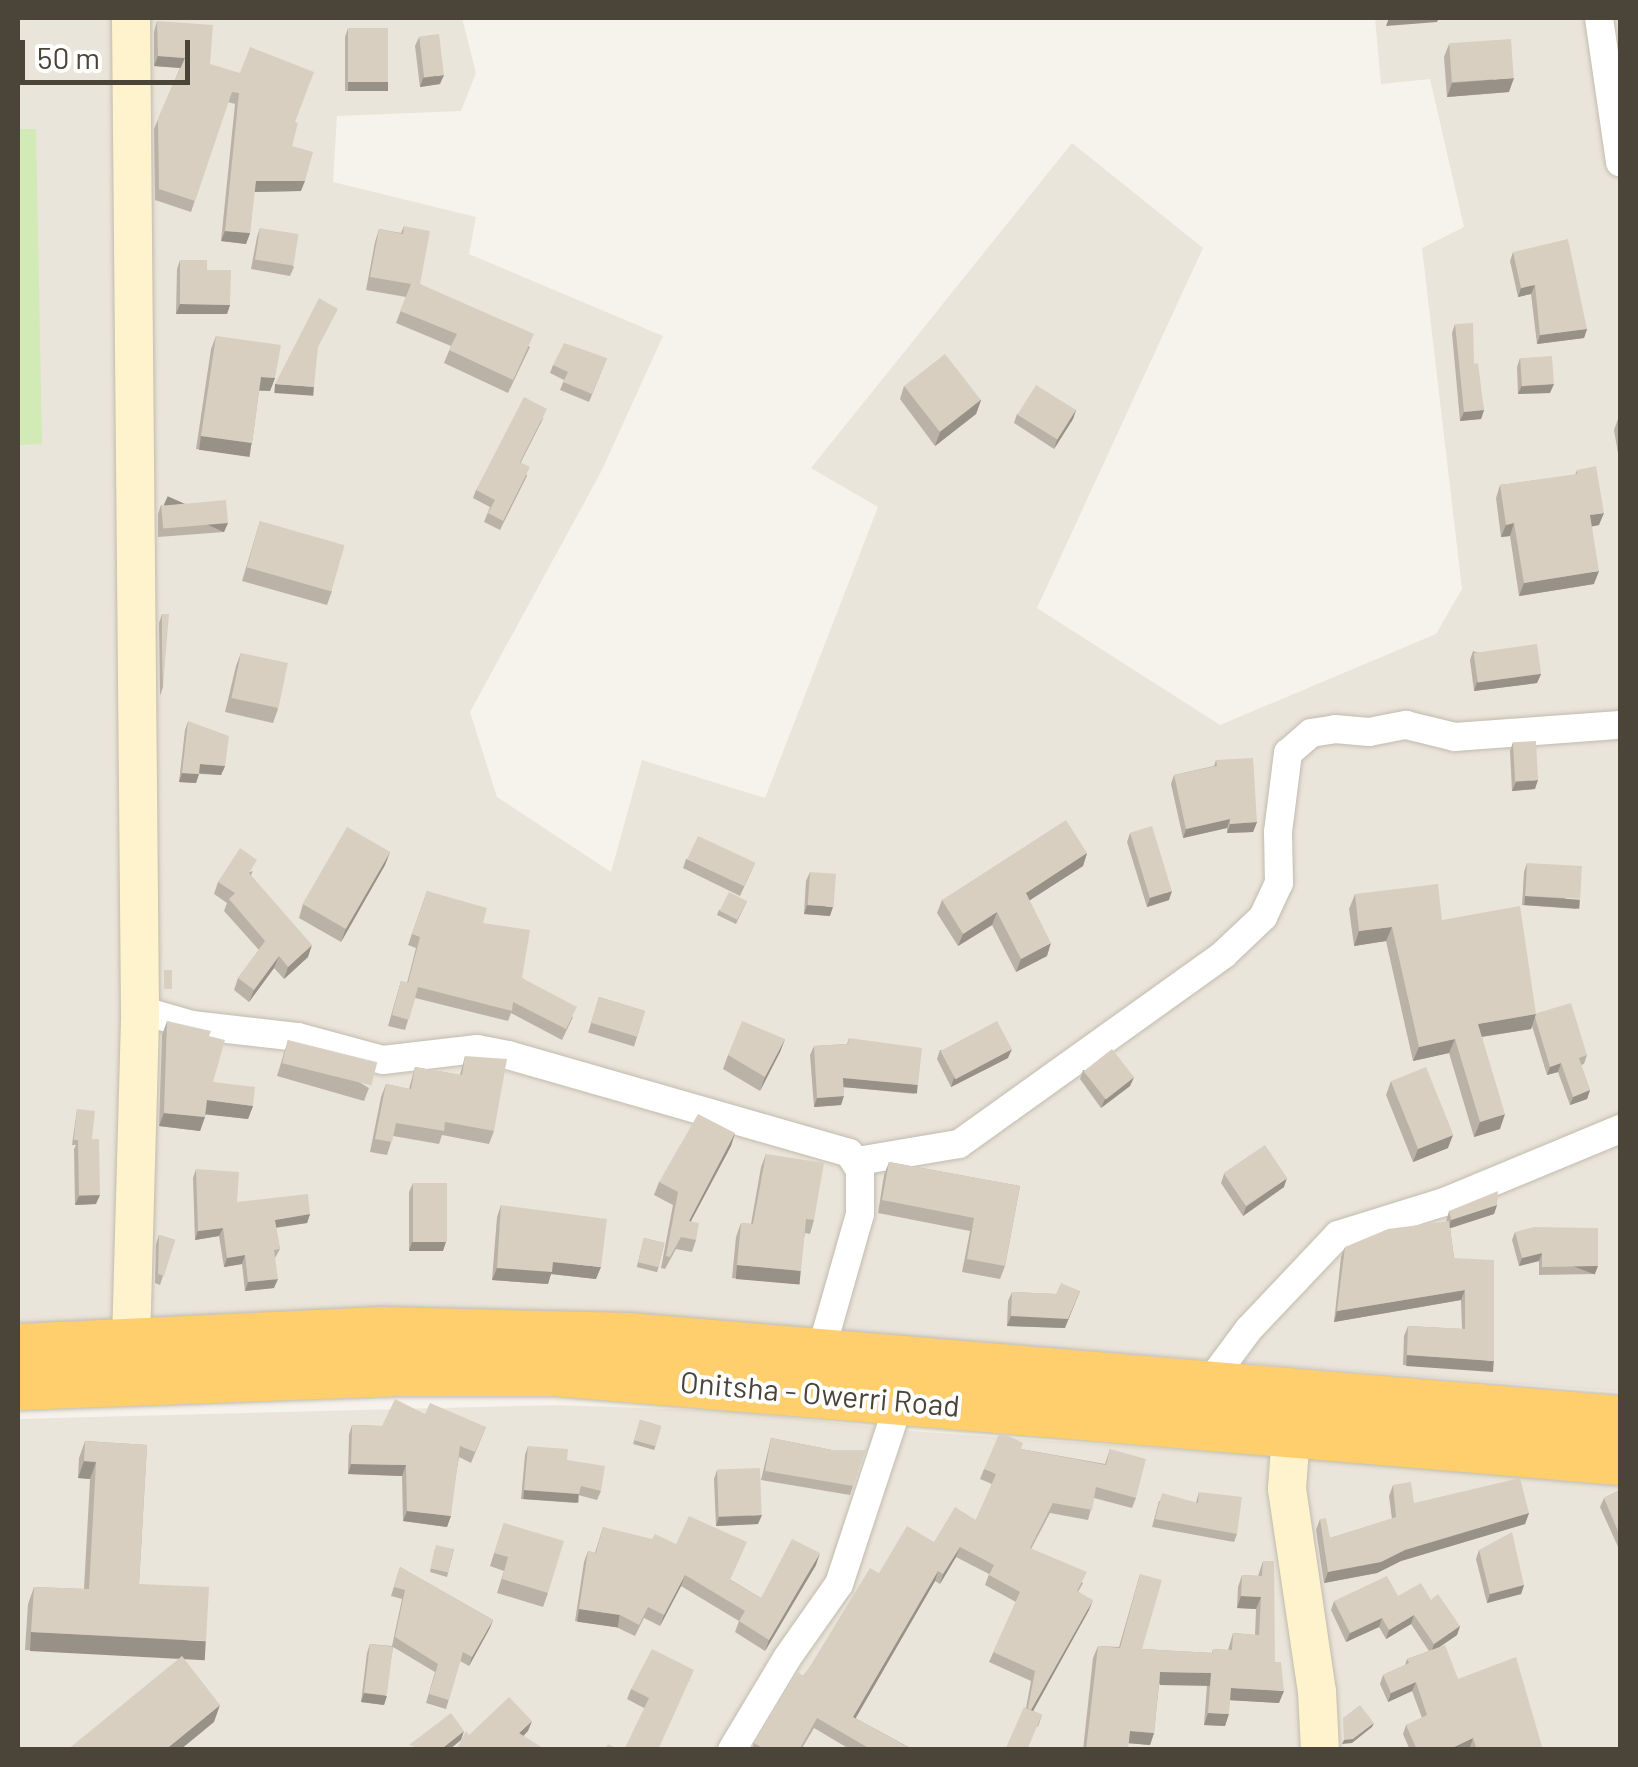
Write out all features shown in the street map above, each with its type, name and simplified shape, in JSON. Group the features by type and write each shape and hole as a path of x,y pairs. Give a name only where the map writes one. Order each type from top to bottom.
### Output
{"highway":[{"name":"Onitsha - Owerri Road","path":"18,1348 382,1332 628,1337 1620,1420"},
{"name":"Onitsha - Owerri Road","path":"18,1386 393,1372 555,1372 1620,1461"}],"street":[{"path":"131,18 140,1010 131,1342"},
{"path":"1598,18 1620,162"},
{"path":"858,1162 958,1144 1224,954 1262,917 1279,883 1278,832 1288,753 1311,733 1335,729 1370,732 1406,725 1455,736 1620,724"},
{"path":"140,1010 192,1025 298,1037 383,1060 477,1048 804,1136 850,1152 858,1162 860,1214 820,1351"},
{"path":"1208,1384 1249,1330 1338,1235 1444,1202 1620,1129"},
{"path":"732,1750 786,1658 839,1584 900,1400"},
{"path":"1291,1433 1286,1489 1317,1691 1320,1750"}],"shaded area":[{"path":"18,18 462,18 476,73 461,111 337,116 333,182 476,217 469,254 663,336 601,472 470,712 497,797 611,872 642,760 765,798 878,507 811,468 1072,143 1203,248 1037,608 1220,725 1436,634 1462,589 1422,248 1464,227 1430,79 1381,84 1375,18 1620,18 1620,1392 667,1318 18,1327"},
{"path":"556,1405 728,1411 923,1432 1345,1461 1620,1486 1620,1749 18,1749 18,1419"}],"green space":[{"path":"18,129 36,129 42,444 18,445"}],"building":[{"path":"157,21 213,25 210,64 240,73 250,47 314,72 295,122 298,123 292,146 313,152 305,181 256,181 250,233 225,231 239,93 232,92 195,201 159,189 158,118 185,58 158,56"},
{"path":"348,28 388,28 388,82 348,82"},
{"path":"439,34 444,75 424,77 419,36"},
{"path":"1511,39 1514,78 1452,82 1449,43"},
{"path":"404,226 430,231 420,284 534,334 513,380 449,350 457,334 400,311 411,284 370,277 379,229 403,234"},
{"path":"260,228 299,234 294,266 255,260"},
{"path":"1568,239 1587,329 1540,335 1535,285 1521,288 1513,252"},
{"path":"180,260 207,260 207,270 231,270 230,305 180,304"},
{"path":"319,298 338,309 318,347 314,387 275,384"},
{"path":"1473,323 1474,364 1478,363 1484,410 1464,412 1455,324"},
{"path":"216,336 281,345 275,378 261,377 252,443 201,436"},
{"path":"564,343 607,358 592,394 563,382 568,372 553,365"},
{"path":"945,354 981,400 940,432 904,386"},
{"path":"1552,356 1554,384 1522,386 1520,358"},
{"path":"1036,385 1076,410 1057,440 1017,415"},
{"path":"524,397 547,409 520,462 530,467 503,521 488,513 495,500 476,490"},
{"path":"1596,466 1604,513 1590,515 1599,571 1524,583 1514,523 1506,525 1500,485 1577,474 1577,470"},
{"path":"226,500 228,523 163,529 161,506"},
{"path":"260,521 345,545 331,591 247,567"},
{"path":"162,614 169,614 163,687"},
{"path":"1537,644 1541,674 1478,683 1474,653"},
{"path":"241,653 288,663 278,708 231,698"},
{"path":"188,721 229,736 225,766 200,764 199,774 182,773"},
{"path":"1536,741 1538,780 1515,781 1513,742"},
{"path":"1253,758 1257,822 1230,824 1230,819 1186,829 1174,775 1217,766 1216,760"},
{"path":"1066,820 1087,853 1026,893 1051,943 1021,959 997,912 963,934 942,900"},
{"path":"1152,826 1172,891 1150,898 1130,833"},
{"path":"347,827 390,852 346,929 302,904"},
{"path":"698,836 755,863 744,886 687,860"},
{"path":"240,848 257,860 249,873 312,945 288,967 279,956 254,990 238,978 265,941 229,899 235,893 218,882"},
{"path":"1527,863 1582,866 1580,899 1525,896"},
{"path":"810,872 836,874 834,907 808,905"},
{"path":"1438,884 1442,920 1520,906 1536,1014 1478,1024 1505,1114 1480,1122 1455,1039 1419,1047 1392,927 1359,931 1355,894"},
{"path":"427,891 487,908 483,923 530,930 522,978 577,1007 566,1029 513,1002 512,1011 418,987 409,1020 392,1015 401,981 408,983 420,937 412,934"},
{"path":"729,892 747,901 737,920 719,911"},
{"path":"164,970 172,970 172,989 164,989"},
{"path":"599,997 645,1011 637,1037 591,1023"},
{"path":"1571,1003 1587,1055 1579,1058 1590,1090 1573,1097 1561,1063 1550,1067 1534,1014"},
{"path":"167,1021 211,1031 209,1036 225,1040 213,1082 255,1087 253,1106 207,1100 205,1117 164,1113"},
{"path":"742,1021 785,1039 765,1077 728,1055"},
{"path":"997,1021 1012,1049 956,1079 940,1051"},
{"path":"849,1038 922,1048 918,1085 843,1078 844,1096 817,1098 814,1046 848,1044"},
{"path":"288,1040 377,1062 371,1086 282,1063"},
{"path":"1112,1049 1134,1077 1106,1100 1084,1071"},
{"path":"465,1056 507,1059 494,1131 445,1122 444,1131 396,1123 392,1142 375,1139 386,1084 411,1089 415,1067 462,1075"},
{"path":"1426,1067 1453,1135 1418,1149 1391,1081"},
{"path":"77,1109 95,1111 92,1142 74,1140"},
{"path":"698,1114 735,1133 689,1221 699,1223 696,1240 681,1237 670,1257 666,1256 678,1192 659,1182"},
{"path":"78,1139 99,1139 100,1195 79,1195"},
{"path":"1265,1145 1287,1178 1246,1206 1224,1173"},
{"path":"766,1154 824,1163 814,1220 806,1219 801,1271 737,1265 741,1223 753,1224"},
{"path":"889,1162 1020,1186 1005,1266 967,1259 974,1218 882,1200"},
{"path":"196,1169 239,1172 237,1202 308,1194 310,1214 275,1220 280,1249 274,1250 278,1279 248,1282 245,1255 227,1258 223,1228 198,1231"},
{"path":"413,1183 447,1183 447,1242 413,1242"},
{"path":"1498,1191 1497,1205 1451,1220 1449,1211"},
{"path":"501,1205 607,1219 601,1267 553,1262 552,1272 497,1268"},
{"path":"1449,1221 1454,1258 1494,1260 1494,1361 1407,1355 1408,1326 1465,1329 1465,1290 1337,1311 1345,1247 1388,1229"},
{"path":"1534,1227 1598,1228 1598,1266 1542,1267 1542,1253 1522,1258 1515,1232"},
{"path":"159,1235 175,1240 164,1276 158,1274"},
{"path":"644,1238 664,1243 658,1267 638,1262"},
{"path":"1061,1283 1080,1291 1068,1319 1011,1316 1012,1292 1056,1294"},
{"path":"395,1399 425,1414 430,1403 486,1427 475,1452 460,1446 451,1516 407,1511 406,1465 351,1464 352,1425 382,1426"},
{"path":"640,1420 661,1426 655,1446 634,1440"},
{"path":"1000,1432 1023,1443 1021,1449 1106,1465 1110,1449 1146,1459 1136,1498 1096,1487 1092,1510 1053,1503 1030,1548 1087,1572 1077,1591 1093,1600 1031,1710 1028,1708 1035,1671 993,1652 1020,1592 989,1575 994,1565 960,1547 943,1574 938,1571 853,1717 913,1750 872,1750 817,1718 799,1750 766,1750 754,1743 797,1672 804,1676 870,1568 879,1573 907,1526 934,1542 955,1507 976,1520 996,1474 984,1469"},
{"path":"771,1438 832,1450 865,1450 853,1486 765,1471"},
{"path":"85,1441 147,1445 139,1584 209,1587 206,1641 31,1632 34,1587 89,1589 96,1462 84,1461"},
{"path":"528,1446 568,1449 567,1460 605,1466 601,1491 581,1486 579,1494 524,1490"},
{"path":"760,1468 762,1515 719,1516 717,1470"},
{"path":"1520,1478 1529,1513 1405,1550 1381,1562 1328,1572 1320,1519 1326,1518 1330,1538 1396,1517 1393,1485 1411,1482 1414,1503"},
{"path":"1620,1490 1620,1536 1604,1498"},
{"path":"1199,1492 1242,1497 1237,1534 1155,1519 1162,1493 1198,1503"},
{"path":"689,1516 747,1542 730,1580 761,1598 792,1539 820,1553 769,1640 739,1621 745,1611 685,1575 664,1615 648,1607 639,1625 620,1615 579,1609 588,1551 596,1553 603,1527 652,1539 655,1534 676,1544"},
{"path":"504,1523 564,1541 548,1593 502,1579 508,1557 494,1553"},
{"path":"1512,1532 1524,1585 1490,1594 1479,1550"},
{"path":"436,1545 454,1549 448,1572 431,1568"},
{"path":"1263,1561 1274,1561 1275,1662 1281,1662 1284,1691 1231,1688 1229,1714 1208,1713 1211,1673 1160,1672 1154,1733 1130,1731 1128,1750 1086,1750 1098,1646 1120,1648 1140,1574 1162,1580 1142,1649 1213,1653 1213,1649 1232,1650 1233,1633 1259,1635 1261,1597 1241,1596 1242,1575 1262,1576"},
{"path":"400,1567 493,1620 472,1657 463,1652 449,1700 429,1694 438,1664 395,1637 405,1590 394,1587"},
{"path":"1387,1576 1398,1596 1421,1583 1431,1600 1438,1594 1460,1626 1434,1644 1414,1615 1389,1630 1382,1618 1350,1633 1334,1601"},
{"path":"370,1644 393,1647 387,1695 364,1693"},
{"path":"1445,1645 1458,1679 1516,1657 1543,1750 1477,1750 1473,1738 1448,1750 1417,1750 1406,1725 1427,1715 1416,1682 1391,1693 1383,1675 1409,1663 1407,1659"},
{"path":"652,1649 694,1670 658,1750 624,1750 649,1698 631,1689"},
{"path":"182,1656 220,1705 165,1750 67,1750"},
{"path":"509,1697 532,1721 519,1733 546,1750 456,1750 466,1731 469,1735"},
{"path":"1360,1705 1374,1723 1353,1739 1344,1740 1343,1718"},
{"path":"1024,1707 1042,1715 1027,1750 1005,1750"},
{"path":"451,1713 464,1731 440,1750 409,1745"}]}
